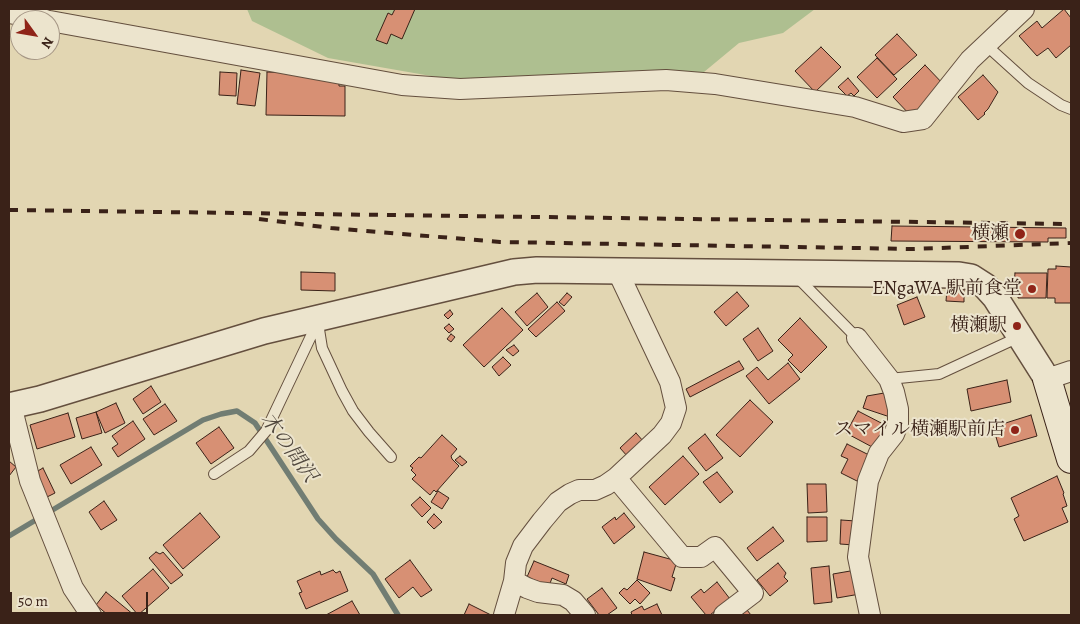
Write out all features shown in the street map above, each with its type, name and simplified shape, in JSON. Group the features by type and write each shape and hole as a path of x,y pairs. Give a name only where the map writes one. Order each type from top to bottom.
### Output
{"main road":[{"path":"1059,375 1071,459"}],"street":[{"path":"60,23 402,85 460,89 666,80 715,84 855,107 903,122 922,119 970,60 1024,9"},
{"path":"91,615 73,588 38,504 10,406 50,396 264,331 514,272 536,270 959,275 971,277 985,286 995,297 1020,337 1059,375"},
{"path":"504,615 514,581 516,563 523,546 542,521 558,502 570,494 579,490 595,490 616,478 662,435 671,423 676,408 670,382 617,270"},
{"path":"857,338 889,379 898,409 898,424 894,434 879,453 868,481 858,557 870,615"},
{"path":"616,478 682,557 701,557 715,547 753,593 724,615"},
{"path":"514,581 538,592 563,595 573,601 586,615"}],"lane":[{"path":"986,45 1028,83 1061,105 1071,109"},
{"path":"793,273 857,338"},
{"path":"317,318 322,348 353,411 391,458"},
{"path":"214,474 249,451 266,432 308,342 317,318"},
{"path":"889,379 939,374 1020,337"}],"green space":[{"path":"247,9 815,9 783,33 739,43 704,72 454,80 328,58 252,21"}],"building":[{"path":"395,9 415,9 402,39 391,34 387,44 376,40 388,13 392,15"},
{"path":"1064,9 1071,18 1071,45 1056,58 1048,48 1037,56 1019,36 1037,21 1042,28"},
{"path":"897,34 917,55 894,75 875,55"},
{"path":"821,47 841,67 815,92 795,71"},
{"path":"877,58 897,79 877,98 857,77"},
{"path":"925,65 946,87 912,117 893,97"},
{"path":"241,70 260,73 255,106 237,104"},
{"path":"220,72 237,73 236,96 219,95"},
{"path":"267,72 339,74 339,86 345,86 345,116 266,115"},
{"path":"983,75 998,92 985,114 978,120 958,97"},
{"path":"848,78 859,91 854,96 851,93 847,96 838,87"},
{"path":"892,226 1066,228 1066,238 1048,238 1048,242 891,241"},
{"path":"1056,266 1071,267 1071,303 1055,303 1055,298 1047,298 1048,269 1056,269"},
{"path":"301,272 335,273 335,291 301,290"},
{"name":"ENgaWA 駅前食堂","path":"1015,273 1047,273 1046,298 1018,298 1018,285 1014,285"},
{"path":"947,289 964,289 964,302 946,301"},
{"path":"737,292 749,306 726,326 714,312"},
{"path":"537,293 548,307 527,326 515,312"},
{"path":"567,293 572,297 564,306 559,302"},
{"path":"917,297 925,317 904,325 897,305"},
{"path":"557,302 565,311 536,337 528,329"},
{"path":"502,308 523,330 484,367 463,345"},
{"path":"450,310 453,314 448,319 444,315"},
{"path":"800,318 827,347 801,373 788,360 793,355 778,340"},
{"path":"449,324 454,329 449,333 444,328"},
{"path":"758,328 773,351 758,361 743,339"},
{"path":"451,334 455,337 451,342 447,339"},
{"path":"514,345 519,351 513,356 506,350"},
{"path":"503,357 511,365 499,376 492,367"},
{"path":"739,361 744,369 690,397 686,389"},
{"path":"788,363 800,379 769,404 746,376 757,367 768,380"},
{"path":"1007,380 1011,402 971,411 967,389"},
{"path":"151,386 161,402 143,414 133,399"},
{"path":"890,392 896,419 863,408 867,396"},
{"path":"750,400 773,422 740,457 716,435"},
{"path":"116,403 125,423 105,433 96,412"},
{"path":"165,404 177,421 154,435 143,419"},
{"path":"858,411 887,426 874,448 846,433"},
{"path":"96,412 102,433 82,439 76,418"},
{"path":"68,413 75,437 37,449 30,425"},
{"name":"スマイル横瀬駅前店","path":"1031,415 1037,436 999,447 993,427"},
{"path":"133,421 145,439 118,457 112,448 118,444 112,436"},
{"path":"219,427 234,448 211,464 196,443"},
{"path":"636,433 644,442 628,457 620,448"},
{"path":"705,434 723,458 706,471 688,448"},
{"path":"442,435 457,449 451,456 459,466 436,492 434,490 430,495 412,479 416,475 410,466 419,457 421,458"},
{"path":"847,444 873,457 861,483 841,473 848,459 841,456"},
{"path":"91,447 102,465 71,484 60,465"},
{"path":"460,456 467,462 462,466 455,460"},
{"path":"683,456 699,474 665,505 649,487"},
{"path":"9,461 16,467 9,476"},
{"path":"43,468 55,493 47,497 36,472"},
{"path":"717,472 733,492 720,503 703,482"},
{"path":"1057,476 1064,493 1067,506 1062,508 1068,522 1024,541 1014,519 1019,516 1011,498"},
{"path":"807,484 826,484 827,512 808,513"},
{"path":"438,491 449,498 442,509 431,502"},
{"path":"420,497 431,508 422,517 411,505"},
{"path":"104,501 117,520 101,530 89,512"},
{"path":"200,513 220,537 183,569 163,545"},
{"path":"624,513 635,527 614,544 602,527 615,517 616,520"},
{"path":"434,514 442,522 434,529 427,522"},
{"path":"807,517 827,517 827,541 807,542"},
{"path":"841,520 856,521 854,545 840,544"},
{"path":"773,527 784,541 757,561 747,548"},
{"path":"156,552 160,554 163,552 183,575 171,584 149,558"},
{"path":"644,552 677,561 672,577 675,578 671,591 637,579"},
{"path":"410,560 432,590 421,597 413,587 399,598 385,579"},
{"path":"534,561 569,575 566,584 552,578 549,586 527,577"},
{"path":"778,563 786,573 784,577 788,581 770,596 757,580"},
{"path":"829,566 832,602 814,604 811,568"},
{"path":"153,569 169,588 138,615 122,596"},
{"path":"333,570 336,573 340,571 348,591 306,609 299,593 302,592 297,581 320,571 321,575"},
{"path":"856,570 860,594 837,598 833,574"},
{"path":"637,580 650,593 640,604 635,599 630,604 619,593 624,588 627,590"},
{"path":"717,582 730,599 710,615 706,615 691,597 701,589 704,593"},
{"path":"602,588 617,608 607,615 599,615 587,599"},
{"path":"106,592 134,615 108,615 96,605"},
{"path":"352,601 360,615 326,615"},
{"path":"469,604 491,615 464,615"},
{"path":"657,604 662,615 632,615 631,612 642,606 644,610"},
{"path":"747,610 751,615 741,615"}],"waterway":[{"name":"木の間沢","path":"9,536 203,420 237,411 255,423 318,519 373,574 398,615"}],"railway":[{"path":"9,210 1071,224"},
{"path":"259,219 331,228 500,242 913,249 1071,243"}],"place":[{"name":"横瀬","path":"1020,234"},
{"name":"ENgaWA 駅前食堂","path":"1032,289"},
{"name":"横瀬駅","path":"1017,326"},
{"name":"スマイル横瀬駅前店","path":"1015,430"}]}
